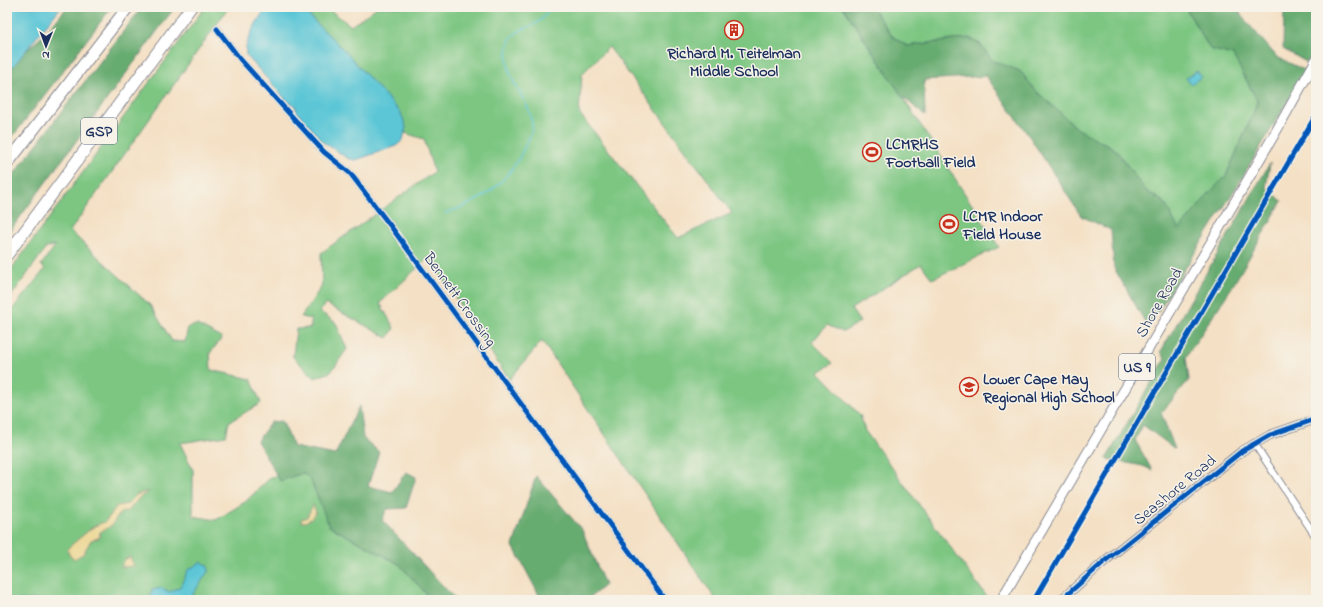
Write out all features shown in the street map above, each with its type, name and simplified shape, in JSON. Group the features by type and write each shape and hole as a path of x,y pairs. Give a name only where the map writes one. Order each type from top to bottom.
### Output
{"highway":[{"path":"7,164 128,7"},
{"name":"GSP","path":"7,255 190,7"}],"main road":[{"name":"Shore Road","path":"1001,600 1274,135 1316,60"}],"street":[{"name":"Bennett Crossing","path":"217,29 240,59 324,152 350,173 665,600"},
{"name":"Seashore Road","path":"1061,600 1106,560 1224,464 1254,443 1285,428 1316,419"},
{"path":"1254,443 1316,537"}],"green space":[{"path":"67,7 112,7 7,144 7,74 12,63 46,33"},
{"path":"142,7 175,7 7,235 7,183"},
{"path":"205,7 229,7 70,231 150,305 172,341 185,342 188,327 197,325 222,338 210,353 211,370 251,379 261,403 229,422 226,436 180,443 193,470 193,516 216,520 245,502 270,478 304,463 331,527 399,564 432,600 7,600 7,316 45,269 41,265 56,245 46,248 7,302 7,275"},
{"path":"301,7 326,7 351,26 377,7 843,7 999,247 932,279 921,264 851,309 860,322 843,332 827,325 812,342 833,363 819,372 860,415 865,431 987,597 985,600 716,600 542,341 509,380 429,257 380,303 394,328 388,338 326,304 319,311 336,323 347,349 331,372 315,378 293,357 296,329 311,328 311,319 301,317 322,286 321,253 434,172 424,139 405,133 401,113","holes":["609,47 732,213 678,238 579,113 582,74"]},
{"path":"843,7 872,7 892,36 907,46 969,38 980,44 993,61 1020,71 1036,91 1078,129 1115,149 1146,191 1164,202 1179,230 1211,191 1226,176 1258,102 1233,55 1210,49 1185,7 1241,7 1240,14 1277,57 1306,71 1236,188 1148,327 1114,268 1111,230 1081,216 1031,139 986,76 924,80 925,116 902,96"},
{"path":"872,7 1185,7 1210,49 1233,55 1258,102 1226,176 1211,191 1179,231 1164,202 1146,191 1115,149 1078,129 1036,91 1020,71 993,61 980,44 969,38 907,46 892,36"},
{"path":"1284,7 1316,7 1316,48 1308,63 1283,49"},
{"path":"1270,163 1266,187 1282,201 1232,287 1186,357 1189,380 1161,413 1175,449 1143,425 1135,440 1152,470 1143,466 1106,459 1165,359 1161,351"},
{"path":"359,406 363,438 379,452 368,486 392,492 406,472 416,477 406,508 387,509 382,520 456,600 432,600 399,564 329,526 311,481 303,473 280,481 257,441 271,422 282,421 294,447 335,455"},
{"path":"536,476 582,530 605,585 587,600 536,600 540,597 513,546"}],"sand":[{"path":"149,491 139,498 128,511 120,513 111,526 100,532 99,538 91,540 83,554 74,559 70,556 67,550 70,546 93,527 106,521 117,506 128,504 136,495"},
{"path":"313,505 316,512 309,520 302,522 301,519 307,517"},
{"path":"130,557 134,566 121,567 124,560"}],"water":[{"path":"7,7 61,7 7,74"},
{"path":"267,7 300,7 342,48 401,113 406,127 403,140 396,146 356,160 349,159 323,142 297,112 295,106 286,100 246,55 249,37"},
{"path":"1197,71 1201,77 1191,84 1186,78"},
{"path":"201,562 207,565 209,570 189,600 149,600 152,590 161,588 170,592 180,587 188,570"}],"waterway":[{"path":"445,213 471,203 493,189 503,180 519,159 528,141 532,123 526,103 512,78 509,69 507,58 508,46 515,34 540,20 545,15 549,7"}],"cycle path":[{"path":"217,29 240,59 324,152 350,173 665,600"},
{"path":"1034,600 1316,115"},
{"path":"1061,600 1106,560 1242,451 1270,435 1316,419"}],"place":[{"name":"Richard M. Teitelman Middle School","path":"734,30"},
{"name":"LCMRHS Football Field","path":"872,152"},
{"name":"LCMR Indoor Field House","path":"949,224"},
{"name":"Lower Cape May Regional High School","path":"969,387"}]}
